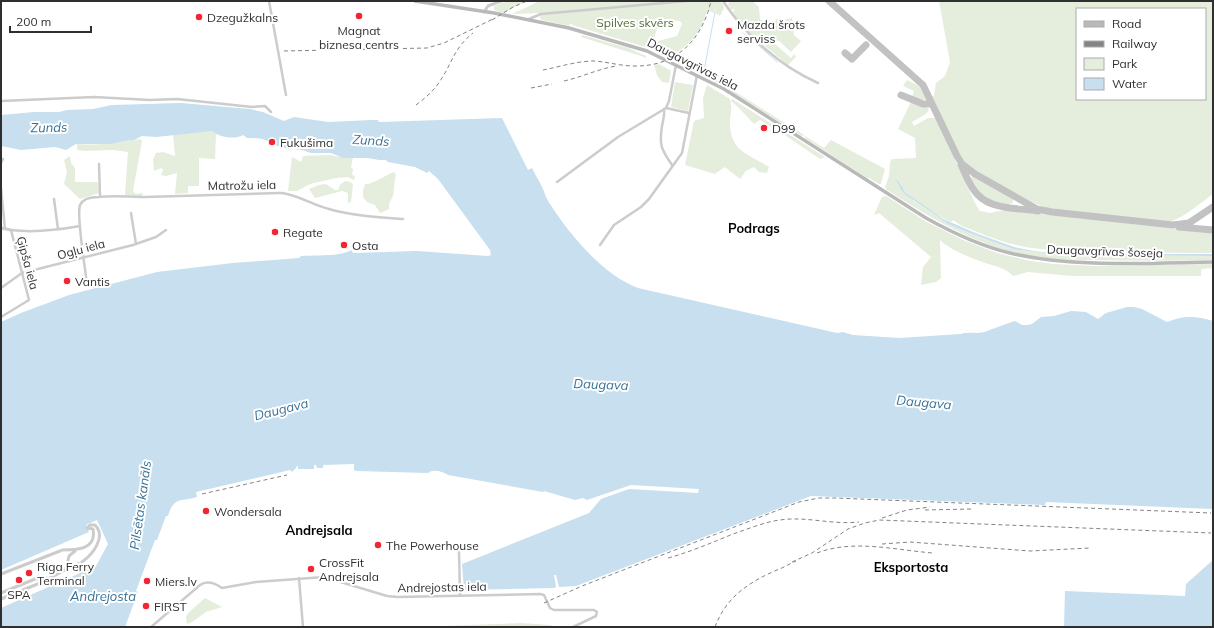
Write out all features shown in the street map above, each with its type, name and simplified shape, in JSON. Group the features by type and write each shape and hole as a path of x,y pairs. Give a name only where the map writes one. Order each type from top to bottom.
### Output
{"main road":[{"name":"Daugavgrīvas iela","path":"415,1 432,2 529,19 577,30 639,48 662,57 729,93 891,196"},
{"name":"Daugavgrīvas šoseja","path":"891,196 926,218 957,234 1010,253 1070,262 1213,262"}],"street":[{"path":"269,1 286,95"},
{"path":"484,12 488,6 501,1"},
{"path":"529,19 541,14 686,1"},
{"path":"724,1 739,23 756,40 787,67 800,76 818,84"},
{"path":"672,165 662,149 661,143 664,114 669,101 676,65"},
{"path":"600,245 614,225 641,207 649,199 682,153 697,75"},
{"path":"1,101 94,97 150,100 178,99 264,106 271,112"},
{"path":"557,182 618,137 665,109 686,112 689,114"},
{"path":"1,163 2,159"},
{"path":"99,164 100,196"},
{"name":"Ģipša iela","path":"1,188 3,229"},
{"name":"Matrožu iela","path":"80,226 80,204 84,200 100,196 128,197 282,193 351,215 403,219"},
{"path":"54,200 58,229"},
{"path":"131,213 136,244"},
{"path":"3,229 24,231 80,226 88,286"},
{"name":"Ģipša iela","path":"1,317 29,300 11,230"},
{"name":"Ogļu iela","path":"1,288 22,273 136,244 156,237 166,230"},
{"path":"1,574 61,550 76,550 87,546 93,531 93,529 87,528 90,525 95,525 99,536 97,546 82,562"},
{"path":"66,569 69,556 76,550"},
{"path":"459,552 460,595"},
{"path":"1,599 40,583 47,578 73,566"},
{"name":"Andrejostas iela","path":"151,627 204,583 214,584 222,588 256,582 324,577 390,596 540,594 544,596 550,608 554,610 594,610 596,612 596,616 573,627"},
{"path":"1,593 35,579 47,578"},
{"path":"299,578 303,627"}],"green space":[{"path":"507,1 526,1 504,13 494,10 494,6"},
{"name":"Spilves skvērs","path":"540,1 719,1 723,4 724,8 720,16 715,13 716,6 714,13 707,10 705,18 693,39 681,50 667,58 656,50 655,46 658,41 677,36 682,24 680,21 660,20 652,44 649,47 645,47 572,24 569,26 542,20 540,18 541,13 512,14"},
{"path":"730,1 752,1 759,7 760,20 763,20 763,22 792,18 794,35 801,41 791,52 778,40 775,44 791,58 794,54 796,57 788,65 753,36 732,12 735,10 731,10 728,4"},
{"path":"939,1 1213,1 1213,194 1182,216 1172,221 1163,222 1054,210 1032,202 988,179 965,162 959,155 932,97 934,95 936,83 945,76 950,62"},
{"path":"582,35 628,48 646,56 645,59 644,57 581,37"},
{"path":"659,64 671,71 669,83 662,82 657,75 654,65"},
{"path":"710,76 804,135 802,136 711,79"},
{"path":"907,80 919,86 927,99 922,101 912,97 914,91 903,86"},
{"path":"675,82 693,85 688,111 671,107"},
{"path":"707,85 730,99 730,130 732,138 740,150 769,167 767,173 759,172 754,167 746,171 740,179 725,167 715,174 685,165 694,121 704,118 703,98"},
{"path":"732,99 775,126 776,130 760,120 754,124 731,101"},
{"path":"911,102 928,108 929,110 926,114 912,122 914,126 928,118 936,119 980,211 990,213 1004,210 1213,233 1213,253 1063,252 1025,247 987,236 962,226 953,220 951,222 914,200 902,188 898,181 902,191 915,202 948,224 1013,249 1061,255 1213,256 1213,260 1124,261 1073,260 1040,257 1019,254 991,246 945,225 901,199 885,187 889,176 890,162 892,159 916,158 915,138 898,129"},
{"path":"780,130 825,157 820,159 779,131"},
{"path":"212,131 216,134 215,159 199,158 199,186 188,186 188,193 175,194 177,173 166,176 161,175 163,170 161,168 154,171 153,160 156,153 163,152 175,156 173,134"},
{"path":"805,136 824,148 831,140 885,169 881,184 867,178 805,138"},
{"path":"140,139 142,141 133,191 136,194 143,193 142,196 125,195 128,152 113,150 77,150 77,144 101,144"},
{"path":"330,155 339,157 353,157 351,167 353,169 352,175 355,176 354,180 348,177 336,178 310,184 297,191 288,191 292,157 301,162 303,156"},
{"path":"70,156 71,163 75,168 75,182 98,182 99,193 80,199 64,184 67,172 64,160"},
{"path":"394,172 396,175 393,196 389,203 389,209 380,213 375,205 367,202 363,197 365,184"},
{"path":"972,176 1011,197 1013,199 1013,203 1000,204 987,199 977,190 971,179"},
{"path":"345,181 353,184 351,202 348,203 348,193 342,191 315,198 309,189 326,184 335,190 338,190 340,185"},
{"path":"886,196 925,221 963,240 997,253 1031,261 1095,266 1213,264 1213,268 1202,269 1201,276 1073,276 1028,272 1013,276 1004,269 979,261 961,253 944,244 940,240 941,278 936,282 921,285 923,267 931,257 879,213 874,215 882,197"},
{"path":"205,598 222,607 206,612 187,624 186,617 188,613"},
{"path":"521,623 550,625 557,627 417,627"}],"water":[{"path":"181,103 250,109 263,112 284,121 294,117 328,122 502,118 528,170 532,168 549,202 558,216 588,253 612,274 638,288 837,333 843,332 853,335 899,338 980,333 1015,321 1022,325 1032,324 1041,317 1054,316 1071,311 1086,312 1098,319 1106,313 1127,307 1142,309 1167,322 1179,318 1190,317 1213,321 1213,509 1046,502 1045,505 811,496 576,586 559,587 556,575 554,575 556,587 554,588 464,590 462,564 589,513 601,499 629,489 698,493 699,489 631,485 587,500 583,498 575,500 544,491 448,475 438,471 428,473 356,471 354,470 354,464 323,465 323,468 317,468 316,465 314,465 314,469 298,469 297,466 292,472 290,470 196,492 197,497 179,501 173,505 168,516 166,516 157,540 155,540 136,591 138,592 125,627 1,627 1,608 96,566 108,544 97,520 86,525 89,532 1,570 1,322 69,295 157,272 233,263 299,258 301,256 334,255 351,250 353,253 417,251 491,255 490,250 438,179 429,171 427,173 415,167 388,162 386,160 343,158 331,153 311,153 302,150 284,148 272,144 273,141 271,141 271,144 263,139 247,138 243,135 239,137 227,137 212,131 156,137 142,136 134,140 111,144 76,144 66,150 55,147 21,150 1,146 1,115 93,109 112,105"},
{"path":"896,180 906,193 943,219 1014,247 1061,254 1213,254 1213,256 1061,255 1013,249 948,224 906,195"},
{"path":"1213,560 1213,627 1064,627 1065,591 1185,596 1186,584"}],"waterway":[{"path":"704,71 715,12"},
{"path":"743,33 753,41"},
{"path":"756,43 777,62"}],"taxiway":[{"path":"829,1 923,85 962,164 975,174 1037,209 1052,212 1173,225 1189,223 1213,207"},
{"path":"845,53 852,59 866,45"},
{"path":"901,95 923,104 932,104"},
{"path":"961,165 973,189 984,200 1006,208 1038,211"},
{"path":"1179,227 1213,230"}],"tunnel":[{"path":"73,566 82,562"}],"railway":[{"path":"492,20 513,7 527,1"},
{"path":"543,70 588,61 634,66 662,62 674,56 694,39 707,15 711,1"},
{"path":"284,51 427,48 444,43 495,18"},
{"path":"416,105 435,88 457,50 473,33"},
{"path":"564,81 616,66"},
{"path":"531,88 552,84"},
{"path":"202,494 287,475"},
{"path":"544,603 582,586 799,502 819,498 1211,513"},
{"path":"882,518 907,510 930,507"},
{"path":"925,510 971,509"},
{"path":"668,558 750,528 774,521 800,519 849,523 859,522"},
{"path":"792,562 812,553 848,529 879,520 1211,533"},
{"path":"882,544 910,542 1030,551 1090,548"},
{"path":"817,553 831,549 860,546 933,553"},
{"path":"715,627 725,607 748,585 796,561"}],"place":[{"name":"Magnat biznesa centrs","path":"359,16"},
{"name":"Dzegužkalns","path":"199,17"},
{"name":"Mazda šrots serviss","path":"729,31"},
{"name":"D99","path":"764,128"},
{"name":"Fukušima","path":"272,142"},
{"name":"Regate","path":"275,232"},
{"name":"Osta","path":"344,245"},
{"name":"Vantis","path":"67,281"},
{"name":"Wondersala","path":"206,511"},
{"name":"The Powerhouse","path":"378,545"},
{"name":"CrossFit Andrejsala","path":"311,569"},
{"name":"Riga Ferry Terminal","path":"29,573"},
{"name":"SPA","path":"19,580"},
{"name":"Miers.lv","path":"147,581"},
{"name":"FIRST","path":"146,606"}],"district":[{"name":"Podrags","path":"754,228"},
{"name":"Andrejsala","path":"319,530"},
{"name":"Eksportosta","path":"911,567"}],"water label":[{"name":"Zunds","path":"49,127"},
{"name":"Zunds","path":"371,140"},
{"name":"Daugava","path":"601,384"},
{"name":"Daugava","path":"924,402"},
{"name":"Daugava","path":"281,409"},
{"name":"Pilsētas kanāls","path":"140,505"},
{"name":"Andrejosta","path":"103,596"}]}
